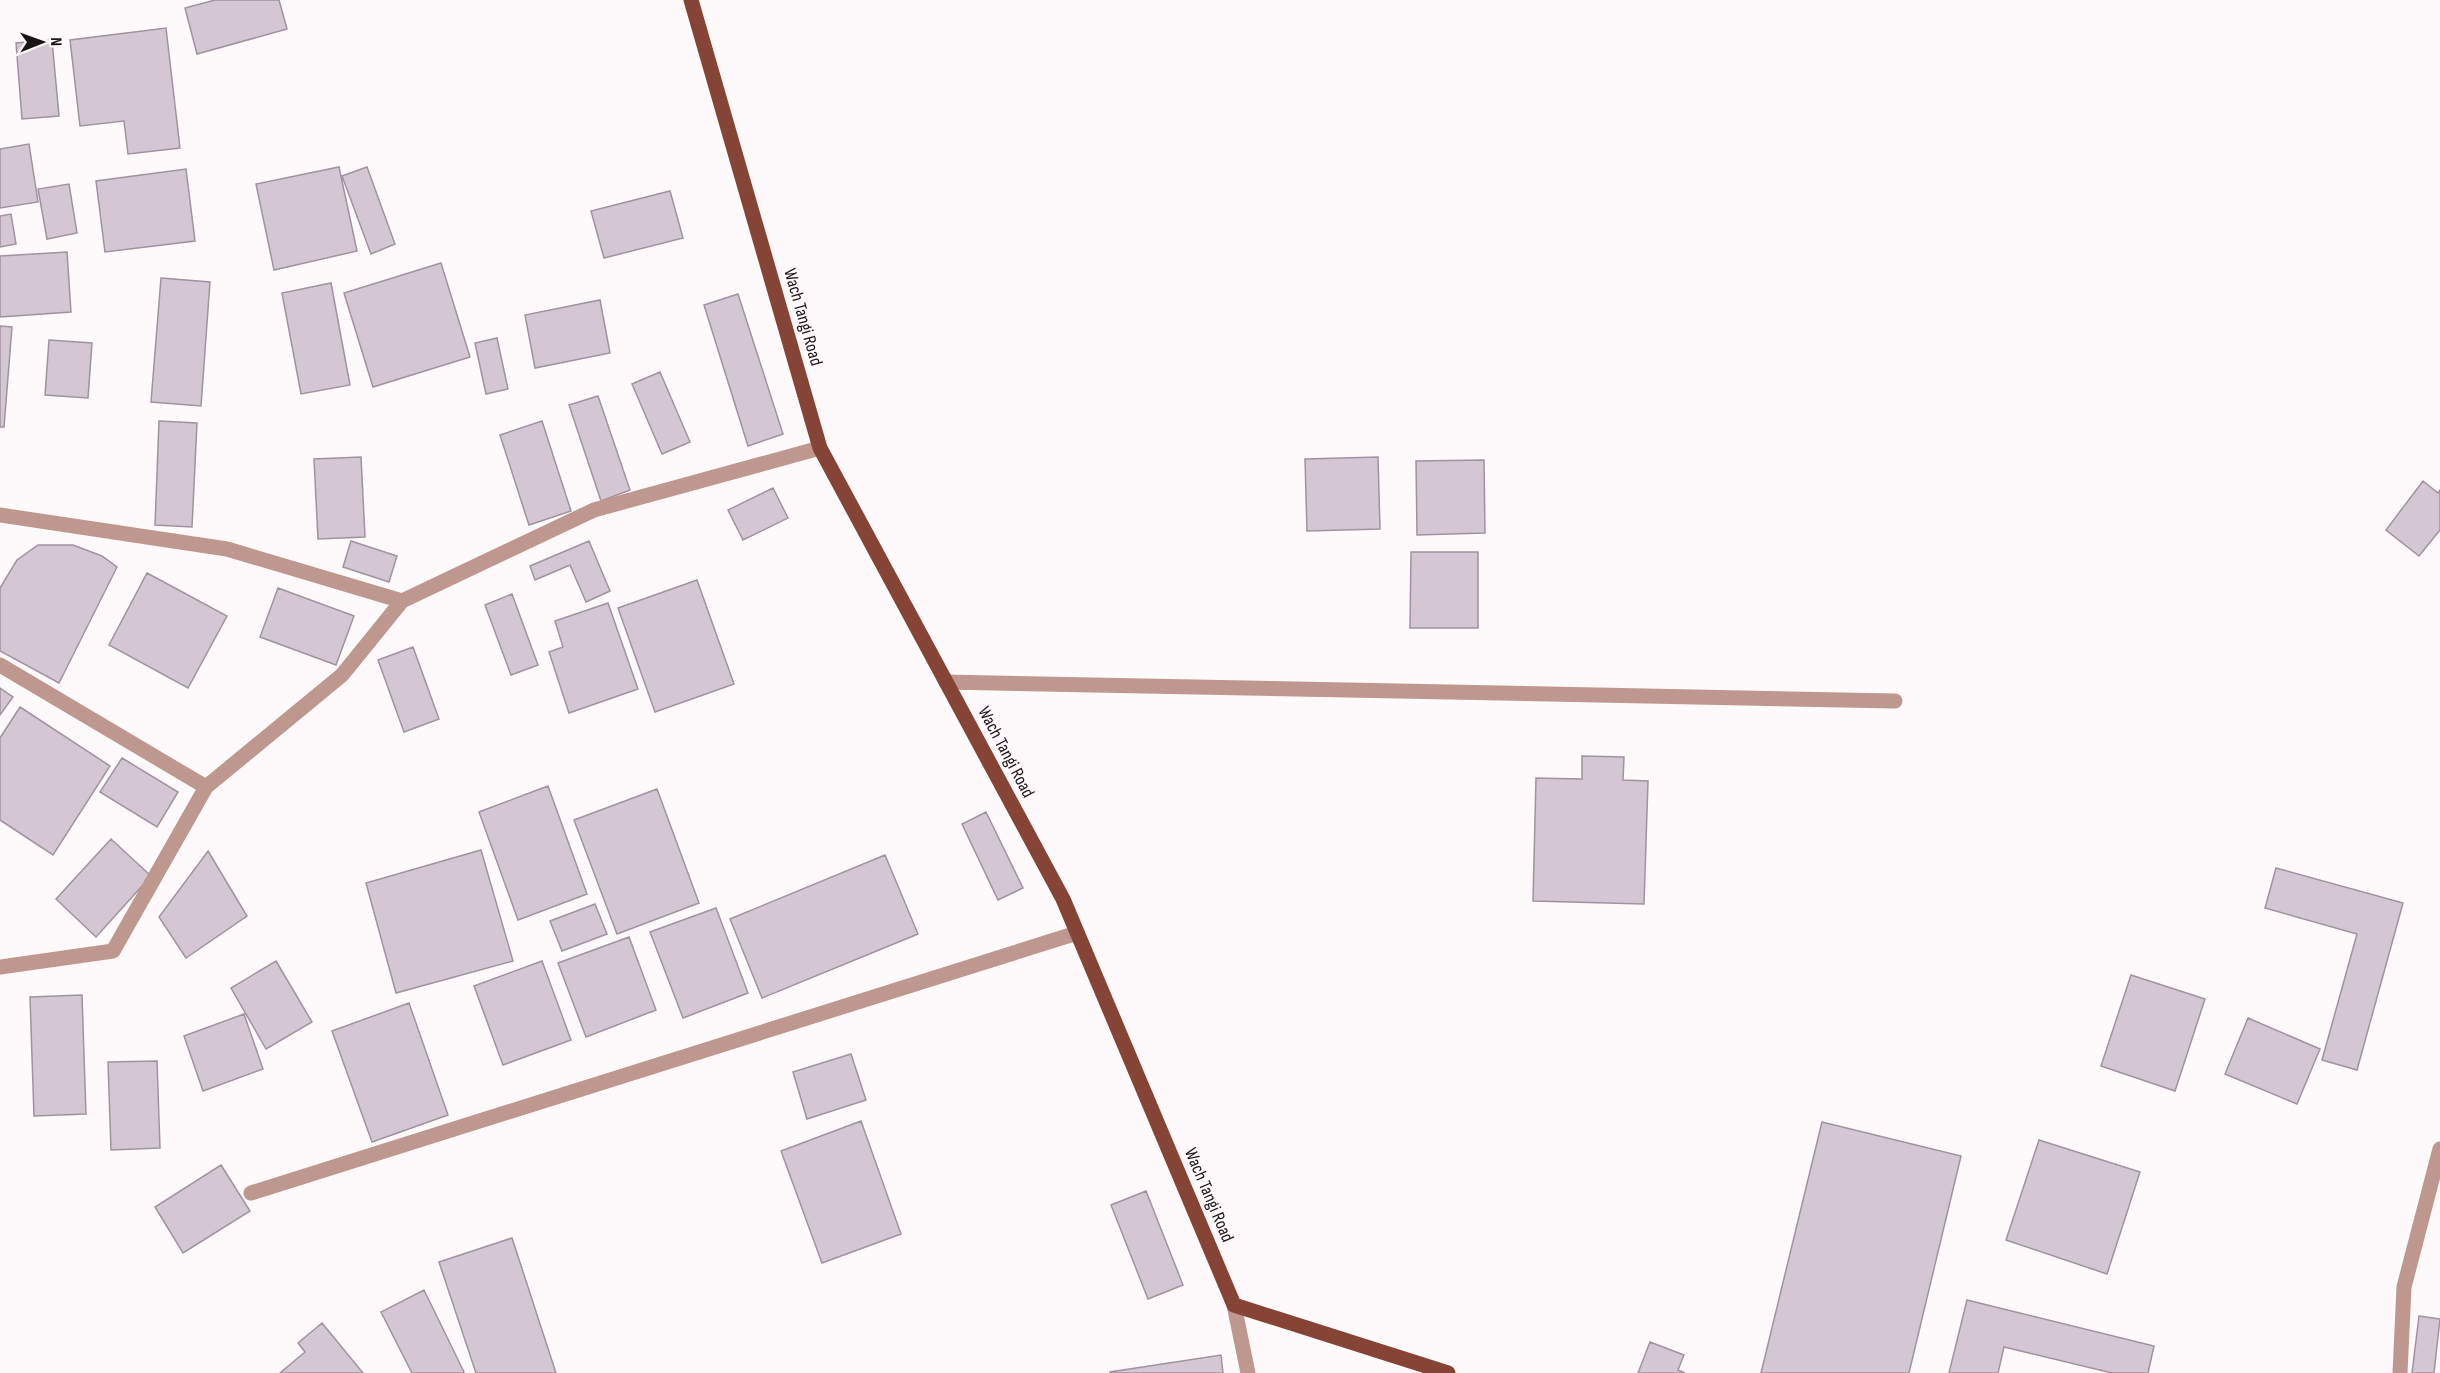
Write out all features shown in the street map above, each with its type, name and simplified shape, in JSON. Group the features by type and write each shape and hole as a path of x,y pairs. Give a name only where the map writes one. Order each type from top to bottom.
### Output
{"main road":[{"name":"Wach Tangi Road","path":"691,0 820,448 1063,899 1234,1305"},
{"path":"1234,1305 1448,1373"}],"street":[{"path":"0,967 112,951 206,787 342,675 402,601 594,510 820,448"},
{"path":"0,515 227,549 402,601"},
{"path":"0,665 206,787"},
{"path":"946,682 1895,701"},
{"path":"251,1193 1077,933"},
{"path":"2400,1373 2404,1287 2440,1149"},
{"path":"1234,1305 1248,1373"}],"building":[{"path":"215,0 279,0 287,29 197,54 185,8"},
{"path":"166,28 180,148 128,154 124,121 80,126 70,40"},
{"path":"52,40 59,116 22,119 16,43"},
{"path":"29,144 38,202 0,208 0,149"},
{"path":"339,167 357,251 274,270 256,184"},
{"path":"367,167 395,244 371,254 342,176"},
{"path":"186,169 195,241 105,252 96,181"},
{"path":"69,184 77,233 47,239 38,189"},
{"path":"670,191 683,238 604,258 591,211"},
{"path":"11,214 16,244 0,247 0,216"},
{"path":"67,252 71,312 0,317 0,256"},
{"path":"441,263 470,357 373,387 344,293"},
{"path":"161,278 210,282 201,406 151,402"},
{"path":"331,283 350,385 301,394 282,293"},
{"path":"738,294 783,434 748,446 704,305"},
{"path":"600,300 610,353 535,368 525,315"},
{"path":"0,326 12,327 4,427 0,427"},
{"path":"497,338 508,389 486,394 475,343"},
{"path":"49,340 92,343 88,398 45,395"},
{"path":"660,372 690,442 662,454 632,384"},
{"path":"598,396 630,490 601,501 569,405"},
{"path":"159,421 197,423 192,527 155,525"},
{"path":"542,421 571,511 529,525 500,435"},
{"path":"361,457 365,537 318,539 314,459"},
{"path":"1378,457 1380,529 1307,531 1305,459"},
{"path":"1484,460 1485,533 1417,535 1416,461"},
{"path":"2423,481 2438,493 2440,490 2440,530 2419,556 2386,530"},
{"path":"773,488 788,518 743,540 728,510"},
{"path":"351,541 397,556 389,582 343,567"},
{"path":"589,541 610,591 586,602 570,565 535,580 530,566"},
{"path":"38,545 73,545 102,556 117,567 59,683 0,651 0,588 17,560"},
{"path":"1411,552 1478,552 1478,628 1410,628"},
{"path":"147,573 227,616 188,688 109,645"},
{"path":"697,580 734,684 655,712 618,608"},
{"path":"278,588 354,616 336,665 260,637"},
{"path":"512,594 538,665 511,675 485,605"},
{"path":"608,603 638,689 569,713 549,652 563,647 555,621"},
{"path":"413,647 439,719 404,732 378,660"},
{"path":"0,688 13,697 0,715"},
{"path":"20,707 110,766 53,855 0,820 0,738"},
{"path":"1582,756 1624,757 1623,780 1648,781 1644,904 1533,901 1536,778 1582,779"},
{"path":"122,758 178,792 157,827 100,792"},
{"path":"548,786 587,894 518,920 479,812"},
{"path":"657,789 699,903 617,934 574,820"},
{"path":"986,812 1023,888 998,900 962,824"},
{"path":"111,839 151,876 96,937 56,899"},
{"path":"481,850 513,961 396,993 366,883"},
{"path":"208,851 247,916 186,958 159,917"},
{"path":"885,855 918,934 762,998 730,919"},
{"path":"2276,868 2403,903 2357,1070 2322,1060 2357,934 2265,908"},
{"path":"595,904 607,934 562,951 550,921"},
{"path":"716,908 748,993 683,1018 650,932"},
{"path":"629,937 656,1010 586,1037 558,963"},
{"path":"276,961 312,1022 266,1049 231,988"},
{"path":"542,961 571,1040 503,1065 474,986"},
{"path":"2131,975 2205,999 2175,1091 2101,1066"},
{"path":"82,995 86,1114 34,1116 30,997"},
{"path":"409,1003 448,1115 372,1142 332,1031"},
{"path":"244,1014 263,1069 203,1091 184,1036"},
{"path":"2248,1018 2320,1049 2297,1104 2225,1074"},
{"path":"851,1054 866,1100 807,1119 793,1072"},
{"path":"157,1061 160,1148 111,1150 108,1062"},
{"path":"861,1121 901,1234 822,1263 781,1151"},
{"path":"1822,1122 1961,1156 1909,1373 1761,1373"},
{"path":"2039,1140 2140,1172 2107,1274 2006,1240"},
{"path":"221,1165 250,1211 183,1253 155,1207"},
{"path":"1146,1191 1183,1285 1148,1299 1111,1205"},
{"path":"512,1238 556,1373 476,1373 439,1262"},
{"path":"424,1290 463,1373 412,1373 381,1312"},
{"path":"1967,1300 2154,1346 2148,1373 2112,1373 2004,1347 1998,1373 1949,1373"},
{"path":"2419,1316 2440,1319 2434,1373 2412,1373"},
{"path":"322,1323 363,1373 280,1373 305,1352 298,1343"},
{"path":"1650,1342 1684,1355 1678,1370 1685,1373 1638,1373"},
{"path":"1221,1355 1223,1373 1110,1373 1110,1372"}]}
